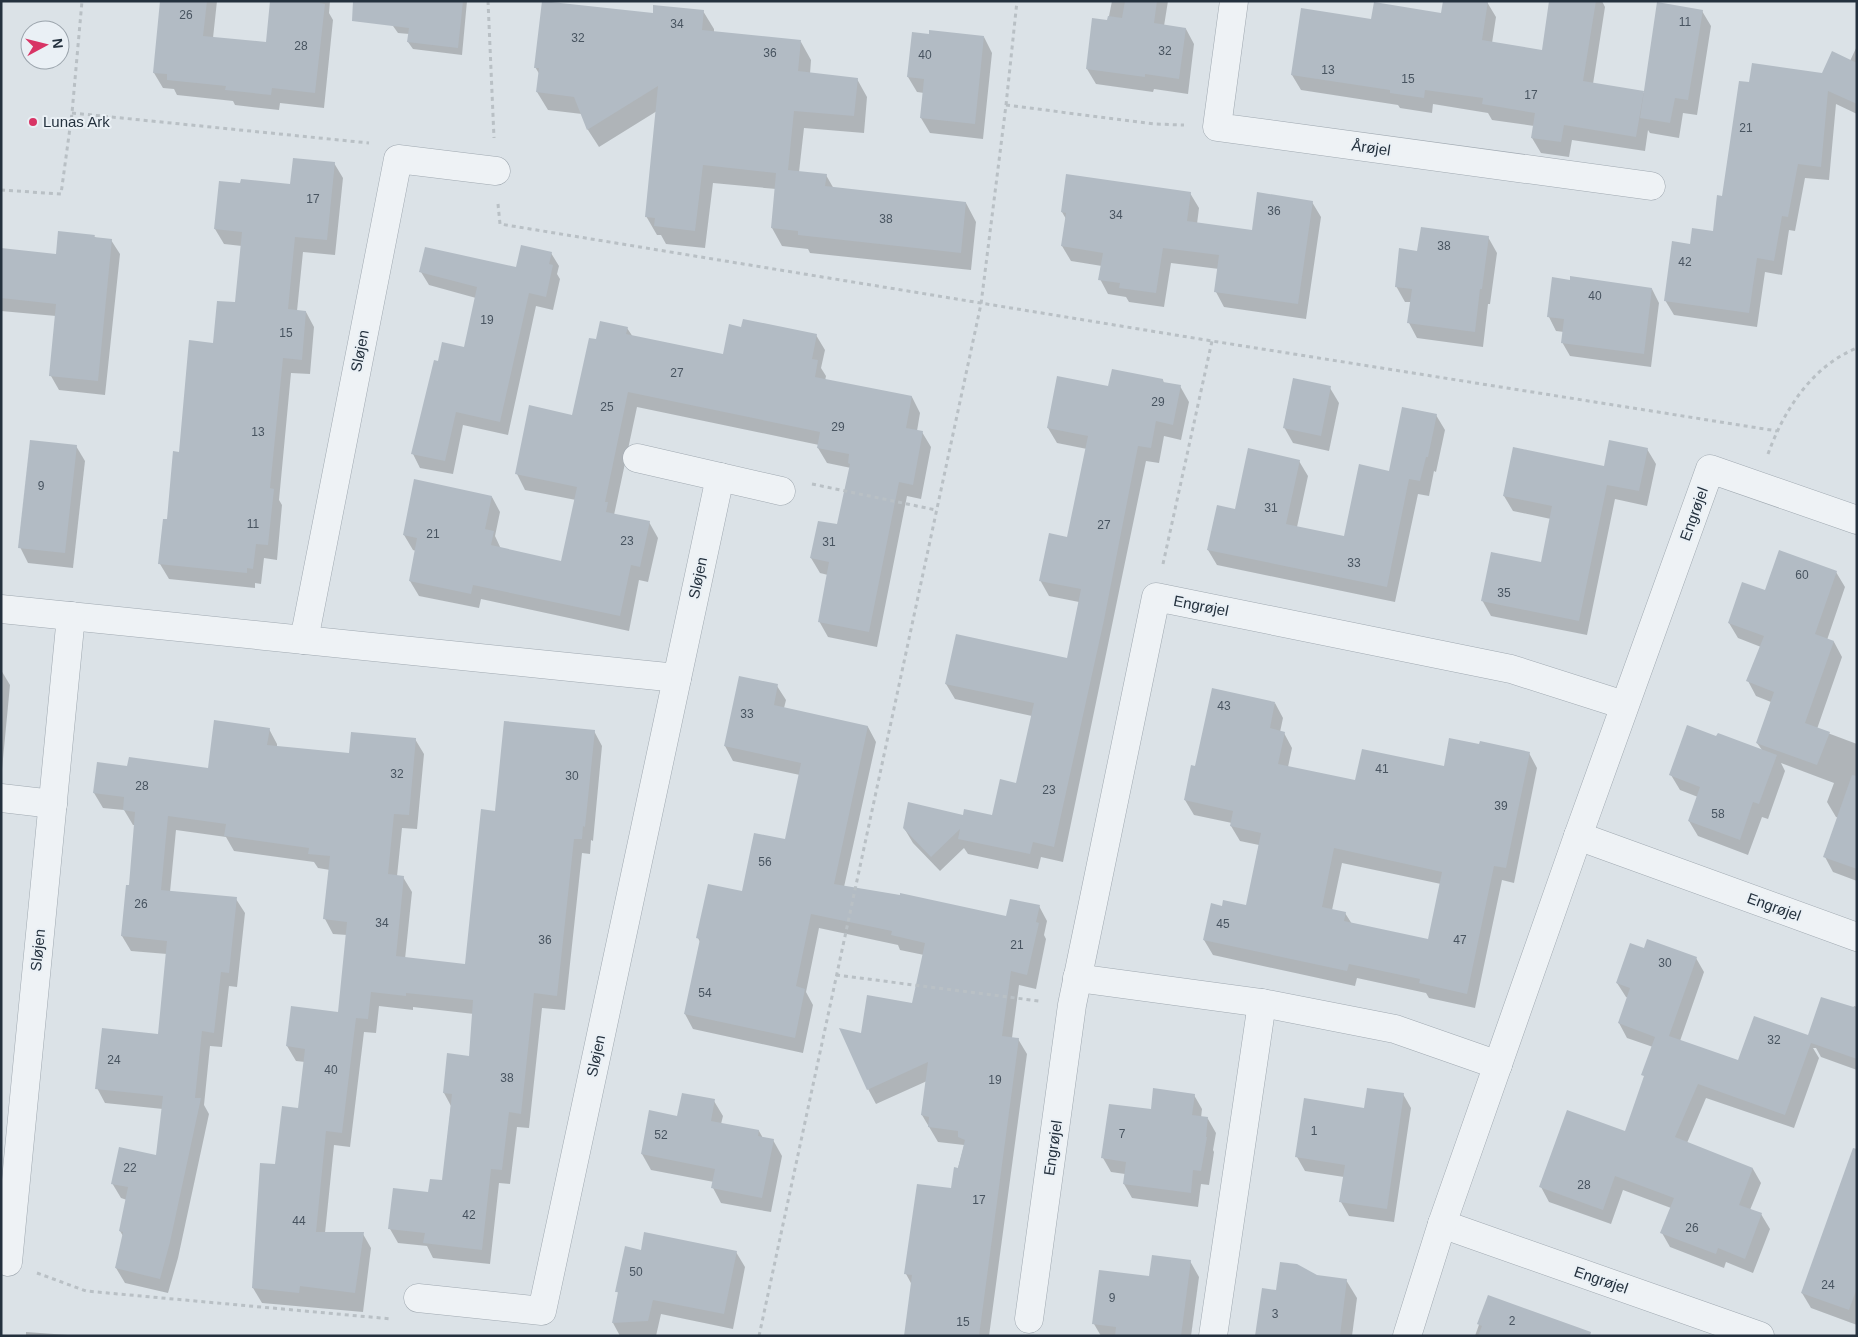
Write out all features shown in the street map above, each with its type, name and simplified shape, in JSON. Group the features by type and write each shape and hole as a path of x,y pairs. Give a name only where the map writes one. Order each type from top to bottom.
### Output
{"street":[{"path":"1217,127 1234,1"},
{"name":"Årøjel","path":"1217,127 1650,186"},
{"path":"398,159 496,171"},
{"name":"Sløjen","path":"304,640 398,159"},
{"path":"637,458 781,491"},
{"name":"Engrøjel","path":"1406,1336 1442,1224 1578,836 1710,469 1857,520"},
{"name":"Sløjen","path":"418,1298 542,1311 720,478"},
{"name":"Engrøjel","path":"1029,1319 1072,1005 1156,597 1511,668 1624,705"},
{"path":"1,609 677,678"},
{"name":"Sløjen","path":"8,1262 13,1096 53,804 71,616"},
{"path":"1,798 53,804"},
{"name":"Engrøjel","path":"1578,836 1857,936"},
{"path":"1077,978 1262,1004 1395,1029 1498,1065"},
{"path":"1213,1336 1262,1004"},
{"name":"Engrøjel","path":"1442,1224 1760,1336"}],"path":[{"path":"1,190 61,194 72,113 82,1"},
{"path":"488,1 500,224 981,304 1777,431"},
{"path":"759,1336 981,304 1017,1"},
{"path":"1006,105 1154,124 1217,127"},
{"path":"72,113 386,144 398,159"},
{"path":"1156,597 1212,341"},
{"path":"1757,485 1777,431 1804,386 1841,354 1857,348"},
{"path":"781,491 793,480 936,510"},
{"path":"836,975 1072,1005"},
{"path":"8,1262 86,1291 400,1320 418,1298"}],"building":[{"path":"160,1 207,1 203,36 266,42 270,1 320,1 320,3 325,4 315,93 272,88 271,95 225,90 226,86 167,80 167,74 153,73"},
{"path":"353,1 463,1 458,48 407,42 409,28 352,21"},
{"path":"542,1 653,13 653,5 704,10 702,30 801,40 798,71 858,78 854,116 794,111 788,170 827,174 825,186 966,202 961,253 798,235 798,231 771,228 776,173 703,165 695,231 654,226 655,218 645,217 658,86 587,130 574,97 536,92 539,68 534,68"},
{"path":"1125,1 1157,1 1154,23 1186,28 1179,79 1145,74 1145,77 1086,69 1092,18 1107,20 1108,16 1122,18"},
{"path":"1443,1 1488,1 1482,40 1542,50 1549,1 1596,1 1583,81 1644,91 1636,137 1564,125 1561,142 1531,138 1535,113 1482,104 1483,98 1425,90 1424,98 1390,93 1390,90 1291,75 1301,8 1371,19 1374,2 1441,13"},
{"path":"1657,2 1703,10 1688,100 1675,98 1670,123 1640,118"},
{"path":"929,30 984,36 975,124 920,118 924,79 907,77 912,32 929,34"},
{"path":"1832,51 1857,63 1857,104 1828,91 1821,167 1798,164 1788,217 1782,216 1774,261 1757,258 1749,313 1664,301 1672,241 1690,244 1692,228 1713,231 1717,195 1722,196 1739,81 1749,82 1752,63 1822,73"},
{"path":"293,158 335,162 327,240 295,237 288,309 306,311 302,360 283,358 270,488 274,489 268,545 256,544 253,569 247,568 247,573 158,564 163,519 167,519 173,451 179,452 189,340 213,343 217,301 235,302 242,232 214,229 219,181 240,183 241,179 290,184"},
{"path":"1066,174 1191,192 1187,221 1252,230 1257,192 1313,201 1298,304 1214,292 1219,255 1163,248 1156,293 1119,288 1120,283 1098,280 1103,253 1061,246 1066,213 1061,212"},
{"path":"1421,227 1489,236 1475,332 1407,323 1412,289 1395,287 1399,248 1417,251"},
{"path":"58,231 112,239 98,381 49,376 56,304 1,298 1,248 56,254"},
{"path":"521,245 552,252 549,264 553,265 546,297 529,293 500,422 456,412 445,461 411,454 434,360 438,361 442,342 464,347 477,287 419,272 425,247 516,267"},
{"path":"1570,276 1652,288 1644,354 1561,343 1564,319 1547,317 1552,277 1570,280"},
{"path":"743,319 817,334 812,359 818,360 815,377 912,396 906,428 923,431 913,485 899,482 869,632 818,622 829,562 810,558 818,521 837,524 850,464 848,463 849,454 817,448 820,432 628,392 605,502 608,502 606,512 650,521 640,567 631,565 620,616 473,585 471,594 409,581 417,538 403,535 414,479 492,496 485,529 494,531 491,545 561,561 577,487 515,474 529,405 572,415 589,338 596,339 600,321 628,327 626,334 723,354 729,324 741,327"},
{"path":"1112,369 1163,379 1163,382 1181,385 1173,425 1156,421 1151,448 1138,446 1104,620 1054,847 1033,842 1030,854 958,839 960,829 931,857 903,828 908,802 963,815 964,809 992,815 1000,779 1016,783 1034,703 945,684 956,634 1067,658 1081,589 1039,581 1049,533 1067,537 1088,436 1047,428 1057,376 1108,386"},
{"path":"1293,378 1331,386 1321,436 1283,428"},
{"path":"1402,407 1437,414 1428,457 1426,457 1420,481 1409,479 1387,587 1207,550 1217,505 1235,509 1248,448 1300,460 1286,524 1344,536 1359,464 1389,471"},
{"path":"30,440 77,445 65,553 18,548"},
{"path":"1609,440 1648,448 1639,491 1607,485 1579,621 1481,601 1491,552 1541,562 1552,506 1503,496 1513,447 1604,466"},
{"path":"1779,550 1837,571 1815,634 1834,641 1805,723 1830,732 1817,765 1756,743 1774,692 1746,681 1764,636 1728,623 1742,582 1765,590"},
{"path":"739,676 778,684 774,705 868,726 834,884 900,895 900,893 1006,916 1010,899 1040,905 1036,922 1039,923 1027,975 1011,971 1002,1036 1019,1038 979,1336 904,1336 912,1275 904,1274 917,1184 951,1188 954,1167 958,1168 965,1140 958,1137 958,1131 928,1127 929,1117 921,1115 928,1062 867,1090 839,1028 861,1033 867,995 912,1003 925,943 891,935 892,931 811,914 796,986 805,989 795,1038 684,1014 700,939 696,938 708,884 742,891 754,833 785,839 801,763 724,746"},
{"path":"1212,688 1275,702 1270,728 1285,732 1278,764 1355,780 1362,749 1444,766 1449,738 1479,744 1480,741 1530,752 1506,868 1494,866 1467,994 1419,983 1420,979 1349,964 1347,971 1203,940 1211,903 1222,906 1223,900 1246,905 1261,833 1230,826 1233,811 1184,800 1191,765 1195,766","holes":["1334,848 1442,872 1428,939 1344,921 1346,912 1322,907"]},
{"path":"214,720 270,728 267,745 349,753 351,732 416,738 409,815 394,814 388,874 404,876 396,956 465,964 481,809 495,811 504,721 595,730 585,827 583,826 582,839 574,839 557,996 534,993 521,1114 509,1112 502,1170 491,1169 482,1250 423,1243 425,1233 388,1229 393,1188 428,1192 430,1179 442,1180 452,1094 443,1093 447,1053 469,1056 473,1000 406,993 406,996 371,992 368,1019 356,1018 342,1133 326,1131 316,1232 364,1232 355,1293 300,1286 299,1293 252,1288 260,1163 275,1164 282,1106 298,1108 305,1049 286,1046 291,1006 338,1012 347,922 323,919 330,856 308,854 309,848 224,836 226,824 168,816 161,890 237,897 229,973 221,972 214,1033 202,1031 195,1098 201,1098 170,1242 160,1279 115,1268 123,1232 119,1231 128,1187 111,1184 119,1147 156,1155 163,1096 95,1089 102,1028 158,1034 167,941 121,936 126,885 129,885 135,812 123,810 124,797 93,793 97,762 127,766 129,757 208,768"},
{"path":"1687,725 1716,736 1718,733 1777,755 1759,804 1753,802 1740,840 1688,821 1700,787 1669,775"},
{"path":"1852,775 1857,776 1857,869 1823,857"},
{"path":"1647,939 1697,957 1669,1036 1738,1060 1754,1016 1808,1035 1821,997 1857,1008 1857,1059 1811,1043 1785,1115 1698,1084 1675,1137 1753,1168 1739,1205 1762,1213 1745,1259 1718,1248 1716,1254 1660,1233 1674,1198 1615,1176 1603,1210 1539,1187 1567,1110 1625,1131 1644,1076 1641,1075 1655,1037 1618,1023 1630,988 1616,983 1630,943 1644,948"},
{"path":"1153,1088 1195,1094 1192,1115 1208,1117 1207,1137 1201,1171 1193,1170 1191,1193 1123,1184 1126,1162 1101,1158 1109,1104 1151,1109"},
{"path":"1367,1088 1404,1093 1387,1209 1339,1202 1345,1165 1295,1157 1304,1098 1364,1108"},
{"path":"682,1093 715,1099 711,1121 759,1130 758,1136 774,1139 762,1198 711,1188 715,1169 641,1154 649,1110 677,1116"},
{"path":"1853,1148 1857,1149 1857,1288 1849,1310 1801,1293"},
{"path":"644,1232 737,1251 724,1314 653,1300 648,1321 612,1323 618,1292 615,1292 625,1246 641,1250"},
{"path":"1152,1255 1191,1260 1181,1336 1115,1336 1116,1327 1092,1324 1099,1270 1149,1276"},
{"path":"1280,1262 1297,1264 1317,1275 1347,1279 1340,1336 1255,1336 1262,1288 1276,1290"},
{"path":"1488,1295 1591,1332 1590,1336 1478,1336 1482,1326 1477,1324"}],"place":[{"name":"Lunas Ark","path":"33,122"}]}
